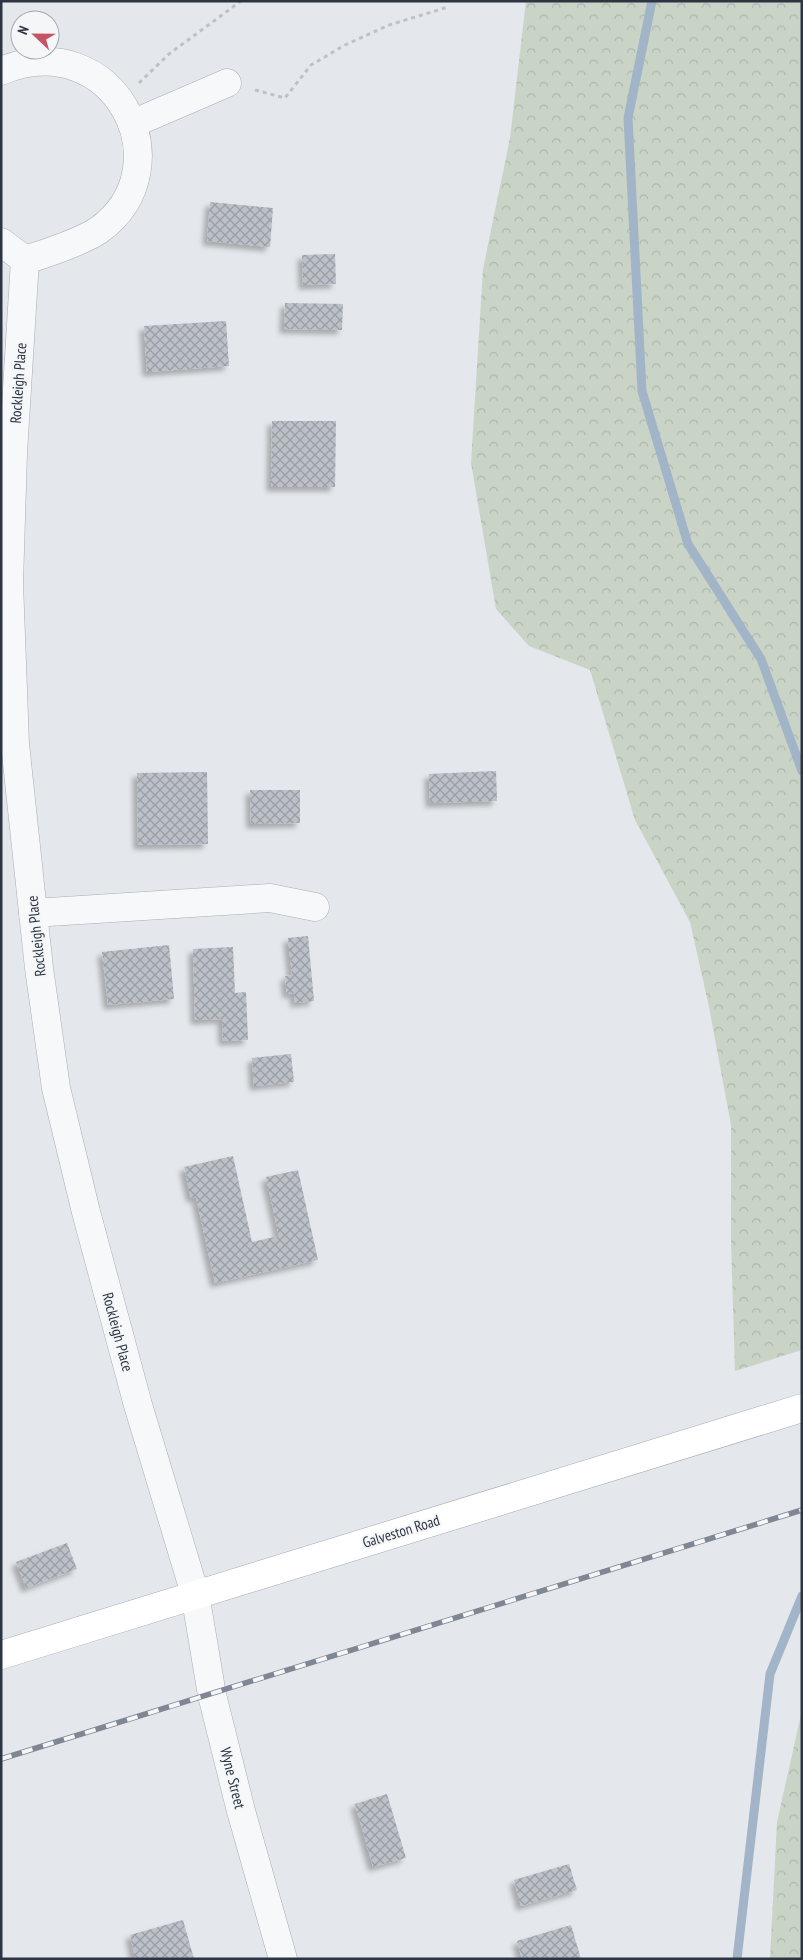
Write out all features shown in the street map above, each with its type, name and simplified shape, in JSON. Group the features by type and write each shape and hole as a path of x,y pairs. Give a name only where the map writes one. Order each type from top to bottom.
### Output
{"main road":[{"name":"Galveston Road","path":"1,1655 802,1408"}],"street":[{"path":"1,71 16,65 37,61 58,62 78,67 94,75 126,112 137,152 136,170 131,188 112,219 98,231 25,260 1,242"},
{"path":"126,112 228,83"},
{"name":"Rockleigh Place","path":"25,260 13,453 10,583 15,744 39,968 58,1098 86,1212 136,1396 195,1594"},
{"path":"33,913 270,898 315,907"},
{"name":"Wyne Street","path":"195,1594 212,1695 240,1811 284,1959"}],"path":[{"path":"126,112 169,54 241,1"},
{"path":"228,83 285,98 311,65 345,45 389,25 448,7"}],"green space":[{"path":"526,1 802,1 802,1350 735,1371 731,1243 731,1125 709,1007 690,922 635,820 590,670 529,646 496,609 471,463 483,269 510,138"},
{"path":"802,1710 802,1959 770,1959 777,1822"}],"building":[{"path":"210,202 273,208 270,247 207,241"},
{"path":"335,254 336,284 303,285 302,255"},
{"path":"285,303 343,304 342,330 284,329"},
{"path":"226,321 229,366 147,372 144,326"},
{"path":"272,421 336,421 335,487 271,487"},
{"path":"496,771 497,801 430,803 429,774"},
{"path":"207,772 208,844 138,845 137,773"},
{"path":"250,790 300,790 300,823 251,824"},
{"path":"308,936 314,1001 295,1003 294,993 287,994 285,976 292,975 288,938"},
{"path":"169,945 174,999 108,1005 102,952"},
{"path":"233,947 235,993 246,992 248,1040 223,1041 222,1019 195,1020 193,949"},
{"path":"291,1054 294,1082 254,1086 252,1058"},
{"path":"233,1156 252,1242 279,1236 266,1177 298,1170 318,1260 215,1283 196,1197 191,1198 184,1167"},
{"path":"67,1543 77,1569 26,1588 16,1562"},
{"path":"387,1794 406,1858 373,1867 355,1804"},
{"path":"569,1864 577,1890 521,1906 514,1880"},
{"path":"183,1920 194,1959 135,1959 130,1935"},
{"path":"571,1925 581,1959 522,1959 517,1941"}],"waterway":[{"path":"652,1 628,118 642,391 688,544 761,659 802,771"},
{"path":"737,1959 770,1674 802,1596"}],"railway":[{"path":"1,1759 802,1510"}]}
